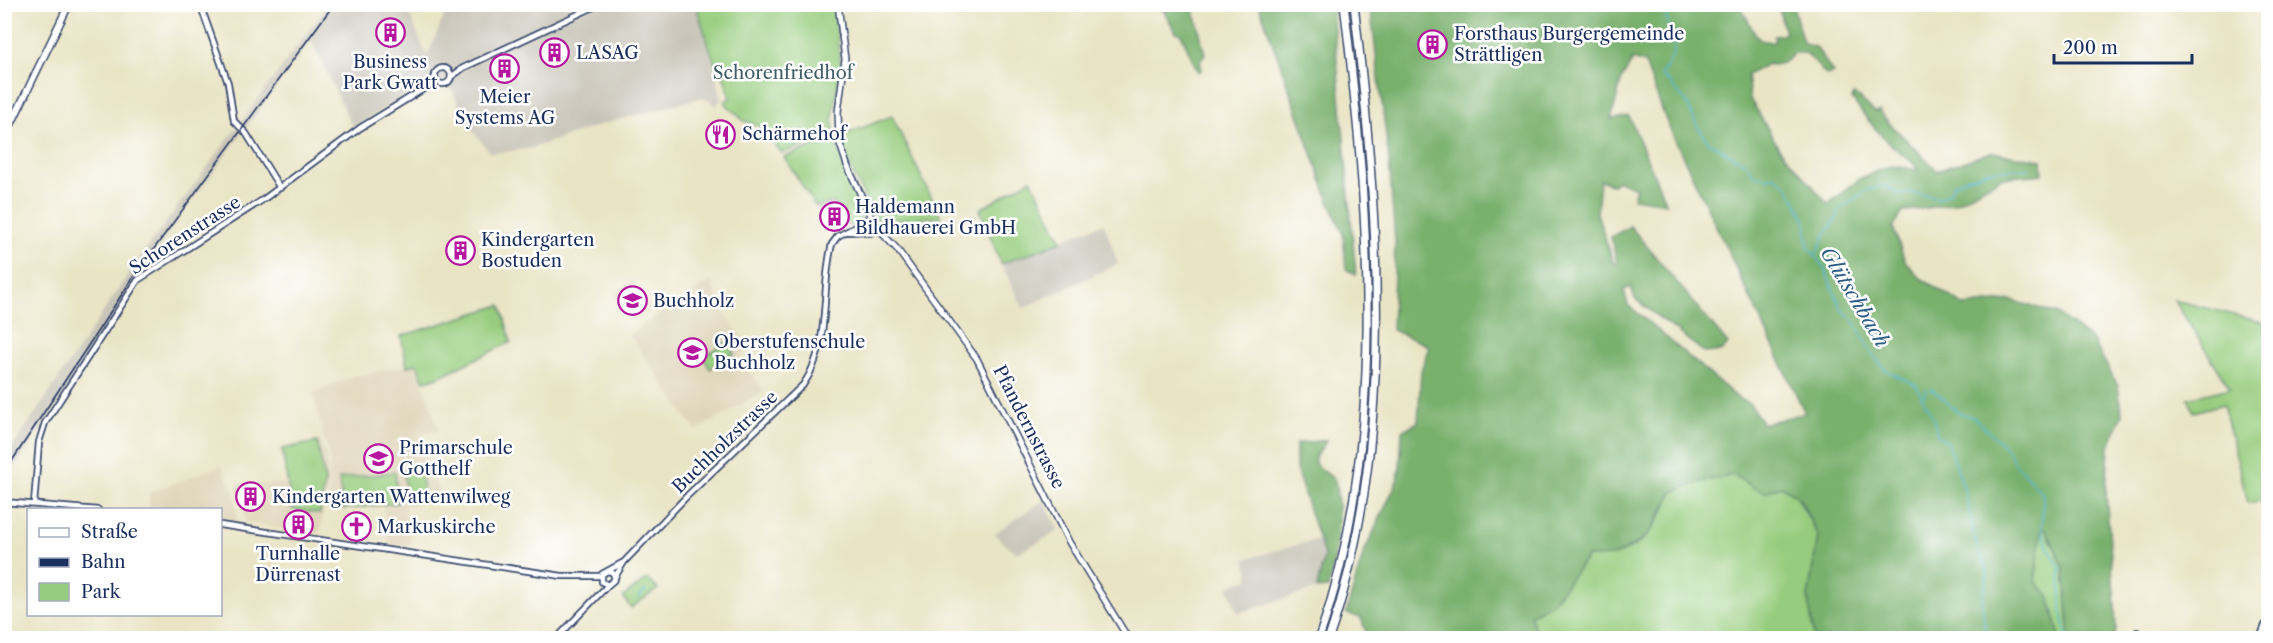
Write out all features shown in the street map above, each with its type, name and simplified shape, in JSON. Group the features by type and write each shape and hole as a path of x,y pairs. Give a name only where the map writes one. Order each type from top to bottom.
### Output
{"highway":[{"path":"1319,639 1338,576 1352,515 1360,443 1364,375 1362,186 1344,4"},
{"path":"1329,639 1346,585 1360,516 1369,455 1374,375 1372,194 1354,4"}],"main road":[{"path":"4,139 69,4"},
{"name":"Pfandernstrasse","path":"838,4 846,59 838,112 838,134 845,160 865,206 876,227 977,359 1069,542 1128,639"},
{"path":"865,206 863,222 868,232 876,227"},
{"path":"863,222 872,219"},
{"name":"Pfandernstrasse","path":"868,232 887,239"}],"street":[{"path":"200,4 228,83 234,121 246,133 280,188"},
{"path":"463,68 439,70 435,77 441,84 448,82 463,68 600,4"},
{"path":"447,69 451,77"},
{"name":"Schorenstrasse","path":"34,504 39,442 45,423 132,286 280,188 355,132 425,88 435,77"},
{"name":"Schorenstrasse","path":"425,88 441,84"},
{"name":"Buchholzstrasse","path":"608,585 613,583 624,562 743,439 791,398 806,381 820,346 831,246 837,237 863,222"},
{"path":"849,232 868,232"},
{"path":"4,502 77,508"},
{"path":"222,525 562,576 601,579 608,585 596,595 557,639"},
{"name":"Buchholzstrasse","path":"601,579 608,571 624,562"},
{"path":"608,571 615,578"},
{"path":"596,595 601,579"},
{"path":"2260,639 2268,618"},
{"path":"2128,639 2138,633 2149,639"}],"shaded area":[{"path":"328,5 405,5 427,56 449,5 696,5 722,98 716,106 710,100 700,98 603,124 529,149 490,153 470,127 448,82 431,80 353,128 311,40 142,268 141,278 5,482 5,459 136,263"},
{"path":"834,202 850,226 837,231 830,229 816,207"},
{"path":"1104,223 1118,264 1023,308 1001,264"},
{"name":"Buchholz","path":"632,281 651,310 634,321 613,293"},
{"name":"Oberstufenschule Buchholz","path":"711,281 723,311 750,348 739,356 764,391 696,431 629,334"},
{"name":"Primarschule Gotthelf","path":"417,364 439,431 420,434 442,503 404,505 411,545 390,546 383,507 327,511 330,462 313,393 354,376"},
{"path":"320,440 327,460 328,485 320,531 311,535 246,522 237,485 286,483 281,449"},
{"path":"221,465 234,490 238,524 222,522 222,508 149,508 149,493"},
{"path":"1044,500 1059,531 1017,553 1001,541 995,533"},
{"path":"1319,539 1324,555 1317,589 1238,613 1228,587 1250,578 1245,559"}],"green space":[{"name":"Schorenfriedhof","path":"696,5 834,5 841,65 833,117 834,135 782,153 758,126 744,121 724,102 730,98 723,74 718,75"},
{"path":"1160,5 1190,5 1197,20 1205,55 1200,61 1202,69 1198,72 1181,34 1176,32"},
{"path":"1259,5 1332,5 1356,275 1346,269 1343,233 1329,201"},
{"path":"1370,5 1740,5 1760,40 1772,42 1775,41 1774,36 1785,34 1778,5 1792,5 1804,44 1816,47 1833,73 1826,75 1806,53 1793,53 1782,63 1768,64 1747,75 1750,99 1779,148 1828,204 1861,178 1891,166 1918,170 1873,126 1852,99 1854,94 1875,112 1880,111 1937,171 1991,152 2042,160 2043,174 2001,178 1955,203 1903,212 1893,227 1905,261 1919,277 1965,306 2011,300 2058,314 2093,341 2118,386 2122,415 2109,447 2106,493 2116,632 2112,638 2070,638 2064,568 2046,529 2042,529 2035,581 2049,596 2060,638 1814,638 1808,597 1818,536 1802,503 1796,495 1781,486 1766,492 1756,489 1734,475 1696,483 1673,492 1651,531 1638,543 1614,556 1587,557 1553,602 1530,615 1538,638 1368,638 1361,618 1346,613 1363,555 1397,481 1402,431 1418,422 1421,371 1429,346 1392,330 1395,242 1389,160","holes":["1633,59 1645,63 1667,123 1805,413 1763,424 1750,404 1739,399 1628,305 1624,290 1631,287 1635,299 1705,353 1722,351 1728,344 1630,226 1611,237 1617,263 1614,265 1597,213 1600,180 1613,185 1617,180 1636,188 1633,198 1666,203 1629,116 1611,119 1622,78"]},
{"path":"892,116 941,217 880,221 873,216 847,160 842,136"},
{"path":"835,138 860,204 860,221 850,226 834,202 816,207 784,157"},
{"path":"1031,179 1062,241 1001,264 980,209"},
{"path":"2174,300 2263,322 2268,342 2268,493 2263,501 2248,503 2223,404 2194,412 2188,398 2230,388"},
{"path":"501,305 511,342 436,378 424,381 417,364 407,366 401,336"},
{"path":"727,342 734,354 710,369 703,357"},
{"path":"1327,440 1315,457 1315,464 1335,480 1338,535 1328,588 1317,589 1324,555 1296,469 1296,444"},
{"path":"317,442 325,480 320,514 292,509 282,449"},
{"path":"420,468 424,499 407,501 403,470"},
{"path":"395,472 398,503 343,509 339,479"},
{"path":"1734,475 1756,489 1780,486 1796,495 1818,536 1808,597 1814,638 1538,638 1530,615 1553,602 1587,557 1612,555 1632,548 1648,535 1671,495 1678,489 1702,481"},
{"path":"2042,529 2046,529 2064,568 2070,638 2060,638 2049,596 2035,581"},
{"path":"647,579 658,589 631,608 623,597"}],"waterway":[{"name":"Glütschbach","path":"1671,4 1666,18 1674,41 1674,53 1661,74 1687,103 1696,124 1710,143 1748,165 1754,175 1768,178 1774,175 1788,187 1806,223 1808,246 1824,268 1842,310 1853,319 1872,354 1887,371 1916,385 1932,416"},
{"path":"1816,255 1826,233 1838,216 1837,211 1867,190 1885,186 1899,194 1912,193 1939,198 1949,193 1954,184 1986,171 2030,168"},
{"name":"Glütschbach","path":"1924,396 1926,389"},
{"name":"Glütschbach","path":"1931,389 1960,413 1973,417 2008,450 2015,464 2043,494 2042,529 2048,548 2060,567 2061,608 2067,638"},
{"path":"1934,418 1937,435 1948,443 1965,491 1976,544 1988,572 1982,604 1986,638"},
{"path":"638,599 646,590"}],"railway":[{"path":"4,473 134,276 334,4"}],"place":[{"name":"Business Park Gwatt","path":"390,33"},
{"name":"Forsthaus Burgergemeinde Strättligen","path":"1433,44"},
{"name":"LASAG","path":"555,53"},
{"name":"Meier Systems AG","path":"505,68"},
{"name":"Schärmehof","path":"721,134"},
{"name":"Haldemann Bildhauerei GmbH","path":"834,217"},
{"name":"Kindergarten Bostuden","path":"460,250"},
{"name":"Buchholz","path":"632,301"},
{"name":"Oberstufenschule Buchholz","path":"693,352"},
{"name":"Primarschule Gotthelf","path":"378,458"},
{"name":"Kindergarten Wattenwilweg","path":"251,497"},
{"name":"Turnhalle Dürrenast","path":"298,525"},
{"name":"Markuskirche","path":"356,527"}]}
